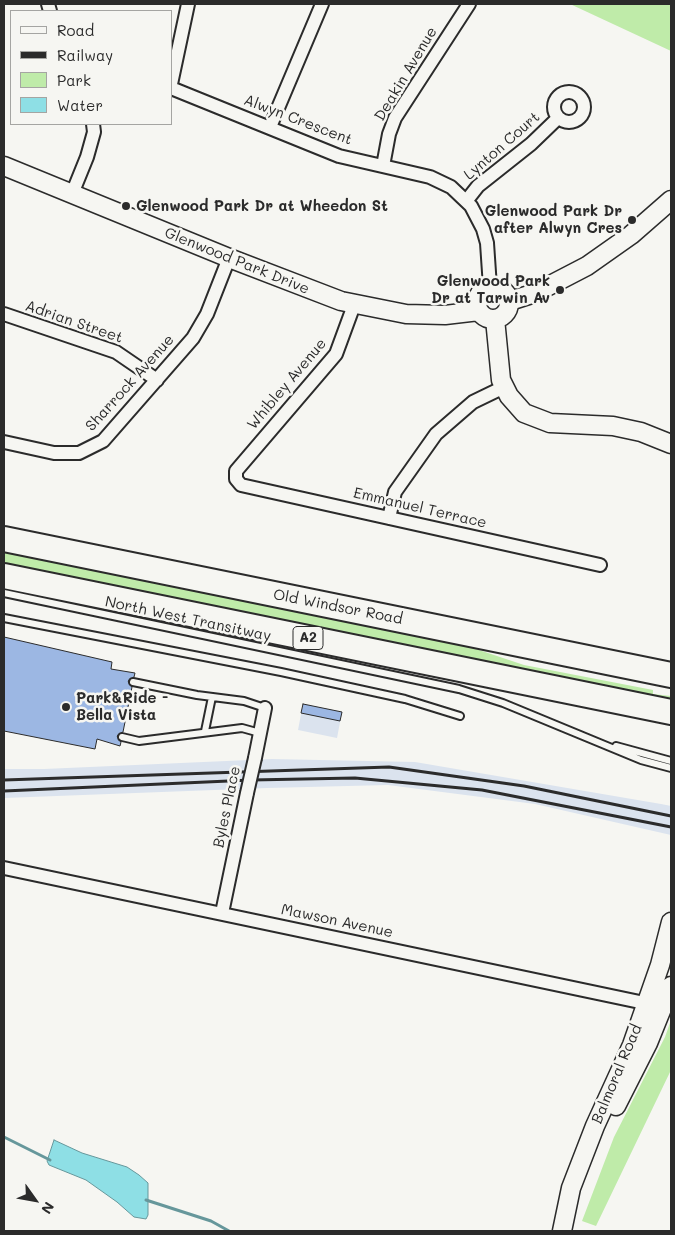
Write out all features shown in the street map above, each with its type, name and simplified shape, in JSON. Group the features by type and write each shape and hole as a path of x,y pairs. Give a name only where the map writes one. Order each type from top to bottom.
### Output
{"highway":[{"name":"Old Windsor Road","path":"4,538 666,671"},
{"name":"A2","path":"4,576 671,712"}],"street":[{"path":"172,81 188,4"},
{"path":"270,127 322,4"},
{"name":"Deakin Avenue","path":"383,166 389,134 395,118 469,4"},
{"name":"Alwyn Crescent","path":"172,86 339,156 438,180 467,200 477,216 485,235 490,287"},
{"name":"Lynton Court","path":"467,200 478,186 531,144 558,118"},
{"path":"72,194 87,156 94,132 93,125"},
{"name":"Glenwood Park Drive","path":"4,166 229,258 354,305 406,314 433,316 479,311"},
{"path":"510,301 535,293 587,266 631,236 671,200"},
{"name":"Sharrock Avenue","path":"4,442 54,453 79,453 103,441 157,380 200,326 229,258"},
{"path":"490,287 500,288 510,301 504,315 495,319 486,318 479,311 479,296 490,287"},
{"name":"Whibley Avenue","path":"236,479 236,471 242,462 336,354 354,305"},
{"name":"Adrian Street","path":"4,314 116,352 157,380"},
{"path":"495,319 500,369 504,387 516,406 524,413 542,421 613,426 648,434 671,444"},
{"path":"389,518 395,492 436,434 473,402 504,387"},
{"name":"Emmanuel Terrace","path":"236,479 241,485 249,487 600,565"},
{"name":"Byles Place","path":"222,913 265,708"},
{"name":"Mawson Avenue","path":"4,868 655,1005"},
{"name":"Balmoral Road","path":"562,1228 593,1153 636,1070 655,1005 671,922"},
{"name":"Balmoral Road","path":"655,1005 671,986"}],"lane":[{"name":"North West Transitway","path":"4,593 459,689 596,740 641,760 671,768"},
{"path":"4,618 281,672 406,700 460,716"},
{"path":"133,682 244,701 265,708"},
{"path":"205,731 212,697"},
{"path":"122,738 139,741 205,731 242,728 260,733"},
{"name":"North West Transitway","path":"596,740 671,760"}],"shaded area":[{"path":"303,704 342,712 337,738 298,730"},
{"path":"272,759 415,762 661,804 671,806 671,835 535,804 388,785 4,798 4,769"}],"green space":[{"path":"570,4 671,4 671,51"},
{"path":"4,546 470,647 524,665 653,690 653,694 671,696 671,702 4,566"},
{"path":"671,1020 671,1070 596,1226 582,1221 614,1137 665,1037"}],"water":[{"path":"54,1140 82,1153 127,1167 139,1175 148,1183 148,1215 146,1219 134,1217 117,1202 86,1180 49,1165 47,1161"}],"building":[{"name":"Park&Ride - Bella Vista","path":"4,637 112,662 111,669 135,673 134,677 128,681 132,687 123,732 117,736 121,742 120,746 97,739 95,749 4,731"},
{"path":"303,704 342,712 340,721 301,713"}],"waterway":[{"path":"4,1137 50,1160"},
{"path":"146,1200 211,1221 229,1231"}],"railway":[{"path":"4,780 389,767 524,786 671,816"},
{"path":"4,791 251,780 355,778 482,790 671,827"}],"place":[{"name":"Glenwood Park Dr at Wheedon St","path":"126,206"},
{"name":"Glenwood Park Dr after Alwyn Cres","path":"632,220"},
{"name":"Glenwood Park Dr at Tarwin Av","path":"560,290"},
{"name":"Park&Ride - Bella Vista","path":"66,707"}]}
